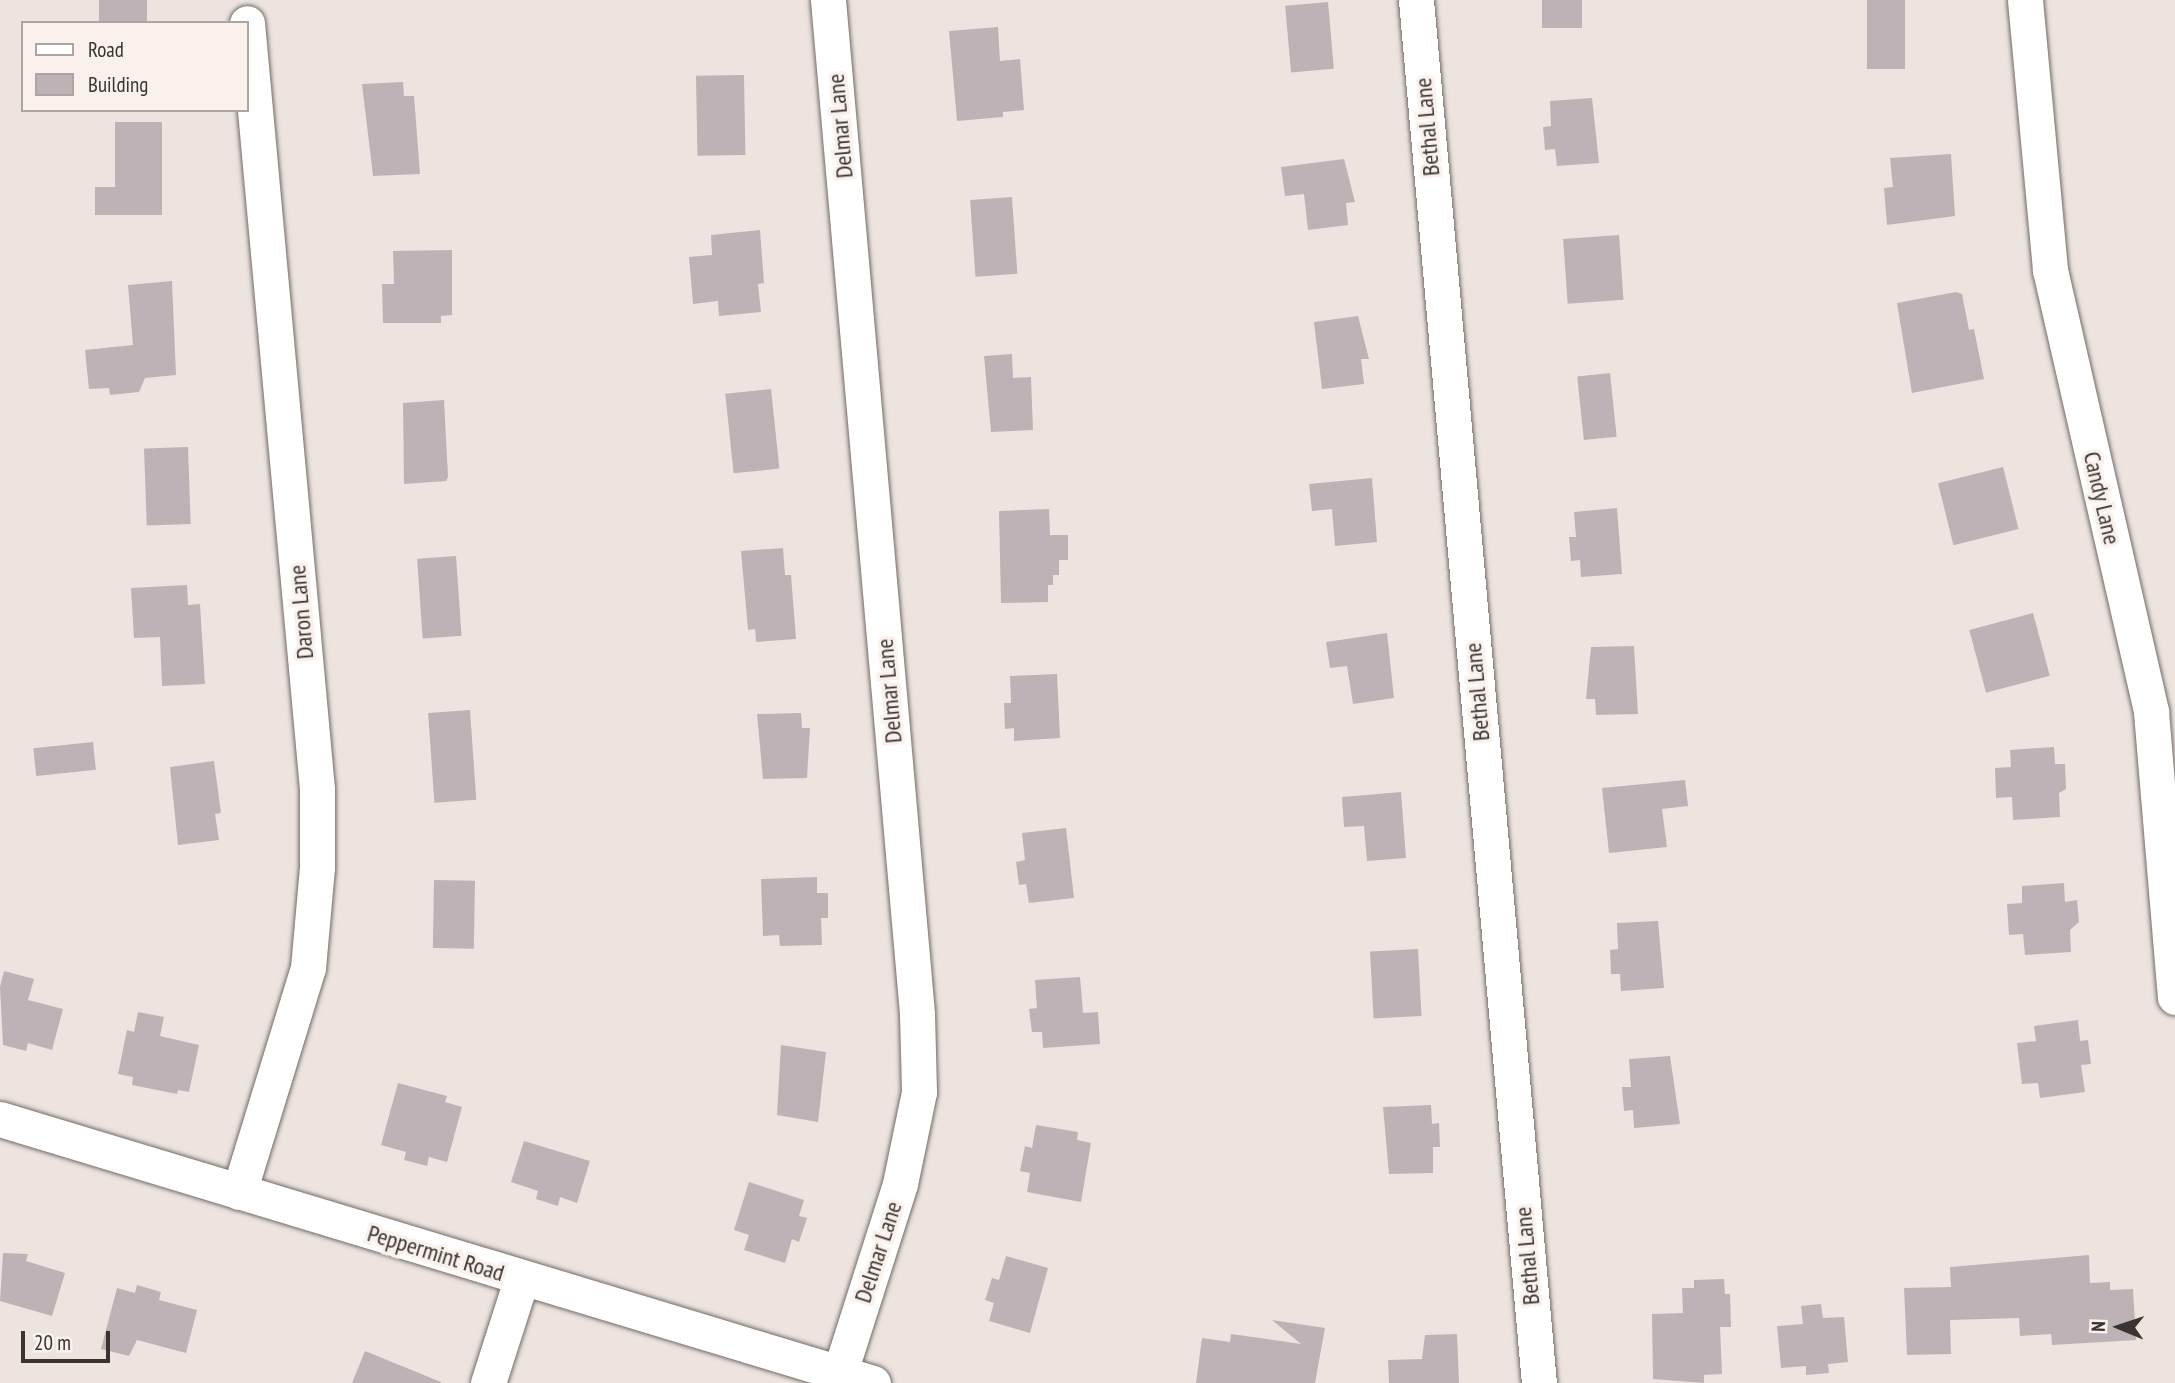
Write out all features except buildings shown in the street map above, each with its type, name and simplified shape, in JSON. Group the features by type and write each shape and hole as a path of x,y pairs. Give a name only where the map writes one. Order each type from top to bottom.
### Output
{"street":[{"name":"Daron Lane","path":"245,0 247,21"},
{"name":"Delmar Lane","path":"828,0 917,1014 919,1092 900,1184 840,1372"},
{"name":"Bethal Lane","path":"1416,0 1539,1383"},
{"name":"Candy Lane","path":"2025,0 2050,270 2151,712 2175,997"},
{"name":"Daron Lane","path":"239,1192 308,968 317,789 248,34"},
{"name":"Peppermint Road","path":"0,1119 521,1280 873,1383"},
{"path":"488,1383 521,1280"}]}
